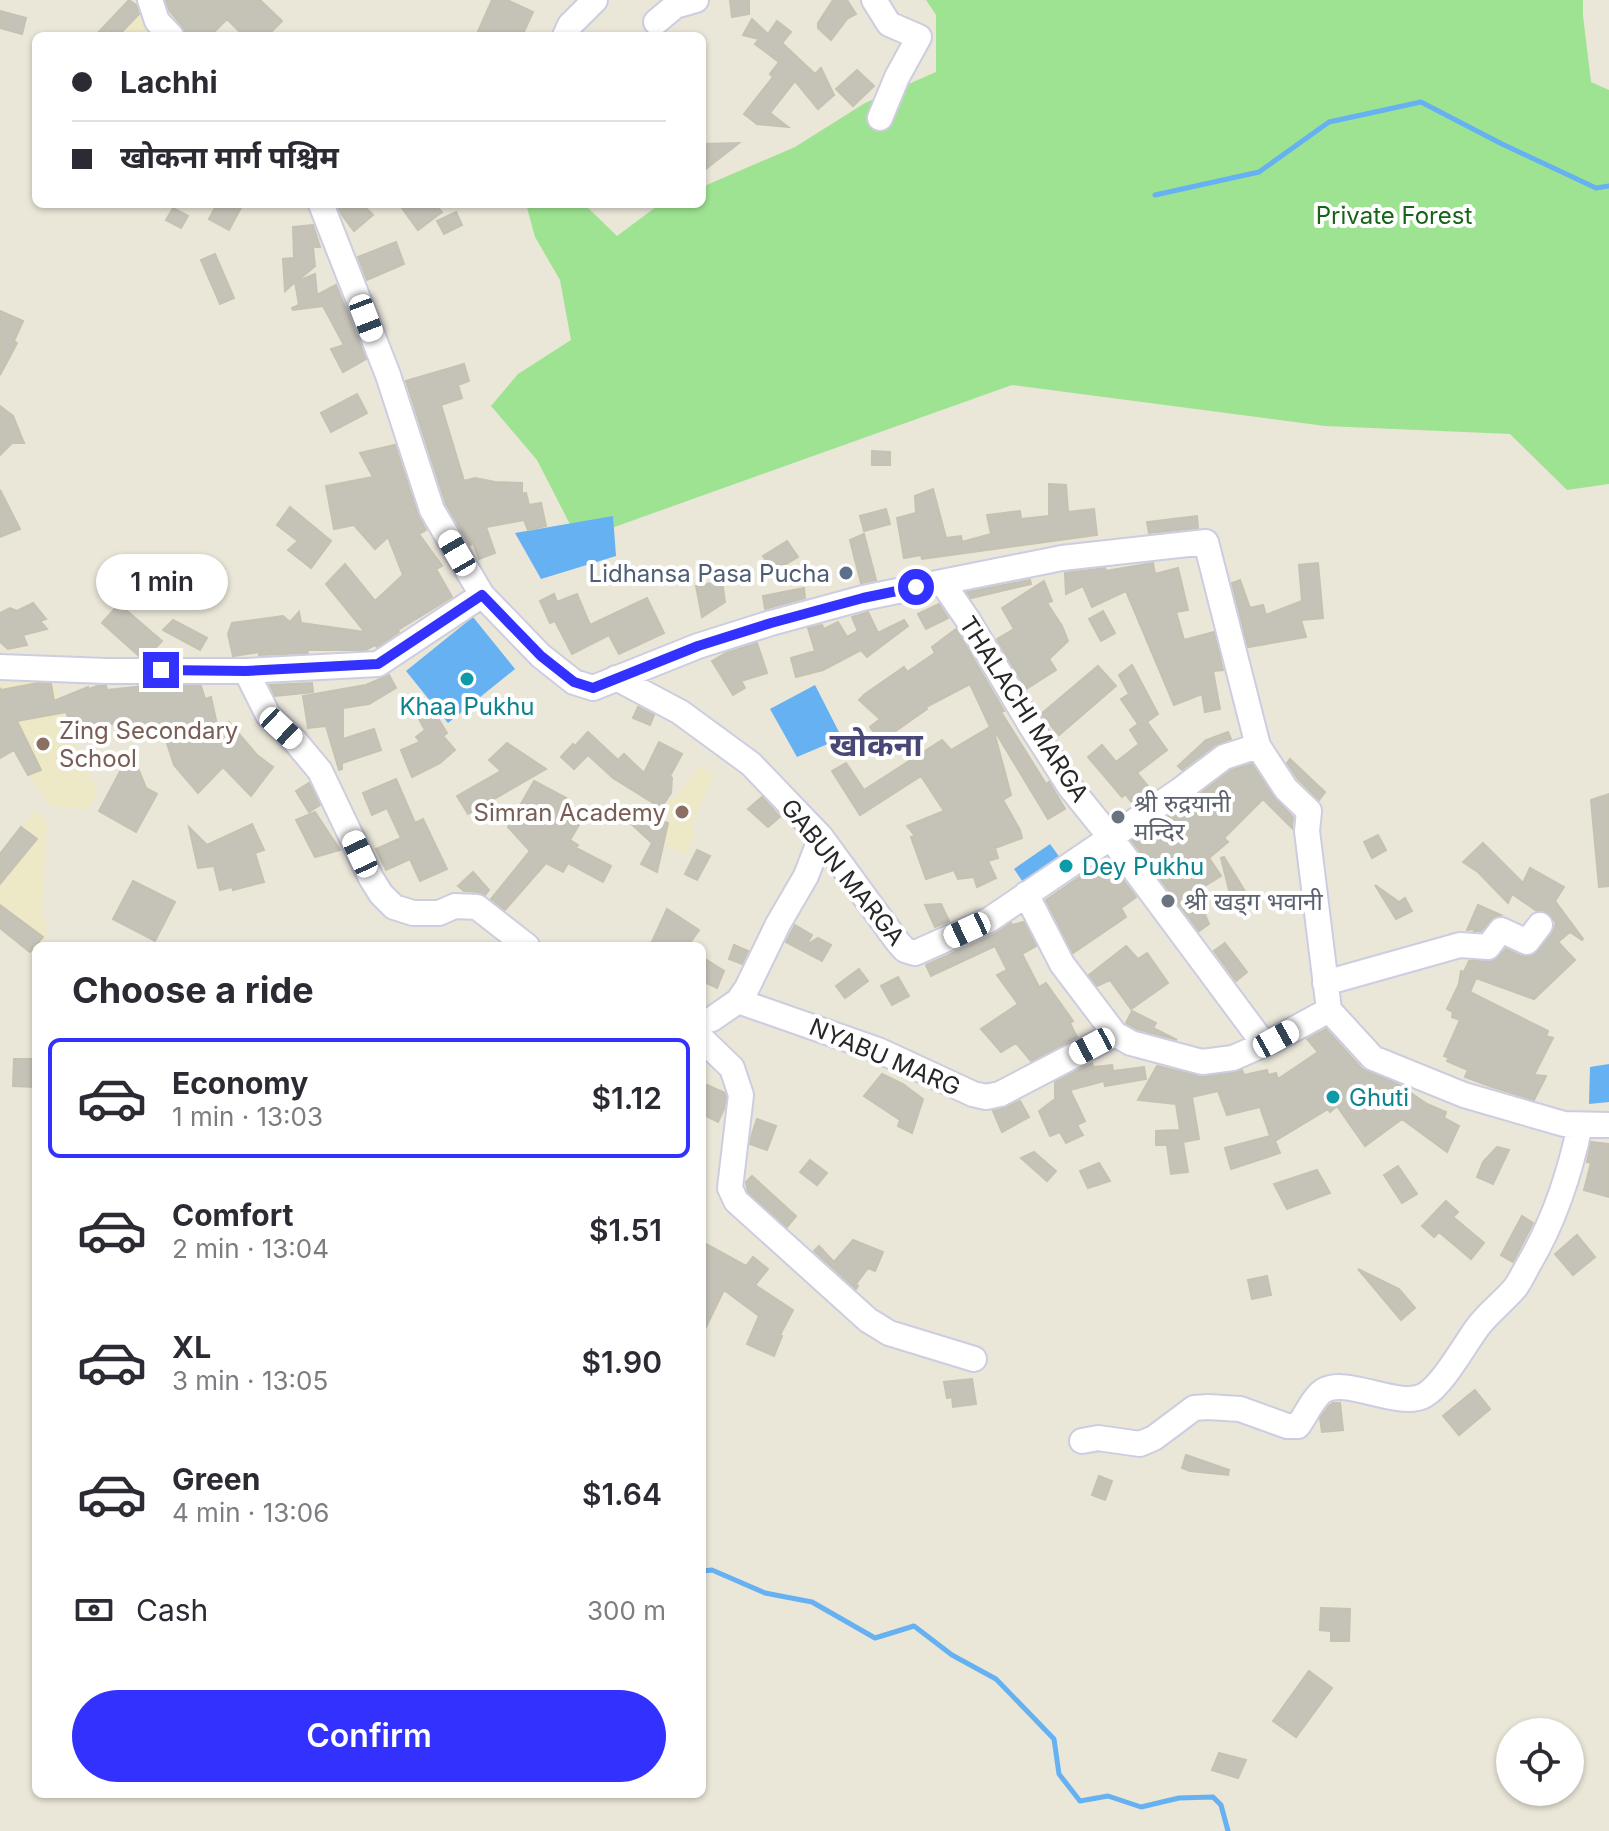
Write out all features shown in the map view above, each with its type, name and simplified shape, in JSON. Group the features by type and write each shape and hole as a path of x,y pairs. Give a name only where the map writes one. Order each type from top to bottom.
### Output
{"street":[{"path":"150,0 157,21 167,32"},
{"path":"567,32 595,0"},
{"path":"656,22 675,6 696,0"},
{"path":"874,0 889,24 919,37 897,77 880,118"},
{"path":"323,208 388,375 432,510 482,595 541,656 574,682 593,688 698,646 863,598 1062,558 1206,542 1258,746 1286,789 1309,811 1307,831 1329,1010 1373,1058 1464,1095 1564,1124 1609,1125"},
{"name":"THALACHI MARGA","path":"942,582 1070,787 1264,1044"},
{"path":"0,667 246,671 378,664 482,595"},
{"path":"246,671 268,715 320,771 371,878 394,907 413,913 439,913 455,906 477,907 522,942"},
{"name":"GABUN MARGA","path":"616,678 680,712 751,764 821,837 905,950 915,953 989,920 1026,894"},
{"path":"1258,746 1224,757 1026,894 1062,964 1115,1034 1131,1043 1202,1062 1233,1058 1329,1010"},
{"path":"706,1021 738,1001 747,988 778,924 806,876 821,837"},
{"path":"1325,983 1460,945 1488,947 1501,930 1527,942 1540,925"},
{"name":"NYABU MARG","path":"738,1001 878,1050 973,1094 986,1097 1000,1094 1115,1034"},
{"path":"706,1043 732,1068 741,1095 730,1188 736,1201 868,1320 889,1333 974,1359"},
{"path":"1082,1441 1098,1438 1140,1444 1154,1438 1194,1408 1208,1407 1240,1409 1287,1426 1298,1426 1322,1392 1331,1388 1348,1388 1404,1399 1425,1395 1438,1383 1486,1316 1515,1288 1547,1233 1573,1160 1580,1125"}],"shaded area":[{"path":"130,0 145,11 163,32 99,32"},
{"name":"Zing Secondary School","path":"54,678 65,722 98,794 88,809 50,806 28,775 0,725 0,684 50,681"},
{"name":"Simran Academy","path":"700,765 714,775 691,825 696,837 684,855 657,839 670,818 670,814 663,809"},
{"path":"36,810 47,823 42,911 47,932 44,942 32,942 30,952 0,928 0,854"}],"green space":[{"name":"Private Forest","path":"926,0 1583,0 1591,82 1609,90 1609,484 1567,490 1510,434 1325,426 1012,385 578,540 537,460 491,406 518,374 571,340 560,280 535,237 527,208 588,208 617,236 655,208 706,208 706,185 795,147 865,103 936,72 936,15"}],"water":[{"path":"613,516 616,556 541,579 515,533"},
{"path":"473,617 515,669 448,723 406,671"},
{"path":"815,685 842,738 797,757 770,709"},
{"path":"1050,844 1066,866 1029,891 1014,869"},
{"path":"1609,1064 1609,1102 1589,1104 1590,1067"}],"building":[{"path":"129,0 136,5 139,14 122,32 99,32"},
{"path":"166,0 260,0 282,21 271,32 240,32 227,19 214,32 184,32"},
{"path":"492,0 507,0 533,12 524,32 478,32"},
{"path":"730,0 749,0 749,14 732,17"},
{"path":"833,0 847,0 856,14 847,19 831,40 818,28 818,23"},
{"path":"0,11 26,18 22,34 0,28"},
{"path":"752,19 768,34 777,21 791,32 782,43 815,74 821,68 834,95 818,109 795,81 770,113 788,127 757,124 744,114 773,77 770,74 779,62 755,44 759,39 743,35"},
{"path":"857,70 874,86 853,106 836,89"},
{"path":"739,143 706,169 706,144"},
{"path":"173,208 188,216 181,228 166,220"},
{"path":"215,208 241,208 229,230 209,219"},
{"path":"339,208 366,208 373,215 354,231"},
{"path":"402,208 438,208 442,212 418,230"},
{"path":"456,212 462,225 444,234 437,221"},
{"path":"313,225 320,247 313,247 315,266 296,282 315,274 317,295 336,285 366,359 343,372 331,349 344,345 323,306 293,310 299,305 295,282 285,291 283,259 294,258 293,227"},
{"path":"396,242 404,264 367,280 358,257"},
{"path":"215,254 234,298 220,304 201,260"},
{"path":"0,311 23,321 14,341 17,343 0,375"},
{"path":"464,364 469,381 458,385 462,398 441,405 464,481 475,478 522,483 522,494 526,493 529,505 541,503 546,526 528,530 524,520 486,527 495,553 479,559 473,543 470,545 446,504 406,381"},
{"path":"357,394 367,413 331,432 321,413"},
{"path":"0,406 13,416 24,443 12,443 0,455"},
{"path":"395,445 426,530 419,534 442,566 436,569 452,597 398,630 377,647 375,645 366,650 307,650 308,653 259,655 259,652 233,656 228,634 232,623 283,616 290,622 299,612 301,623 365,632 326,584 345,564 375,601 403,575 388,537 375,549 354,525 334,529 326,486 373,477 360,453"},
{"path":"872,451 890,452 890,465 872,465"},
{"path":"1049,484 1066,485 1068,512 1094,509 1097,535 922,559 921,555 904,558 897,518 916,513 915,496 933,489 946,538 961,536 962,542 991,534 987,515 1020,511 1021,519 1049,516"},
{"path":"0,490 20,529 0,537"},
{"path":"290,507 331,541 311,568 288,550 298,541 277,525"},
{"path":"886,509 890,524 864,531 860,516"},
{"path":"1197,516 1198,528 1149,533 1147,522"},
{"path":"864,534 876,580 861,583 850,540"},
{"path":"787,541 798,557 773,572 763,556"},
{"path":"1153,563 1155,574 1178,568 1188,610 1176,612 1184,640 1214,632 1223,670 1213,671 1220,709 1205,712 1202,694 1174,705 1126,591 1092,607 1083,586 1066,594 1065,573 1105,568 1106,571"},
{"path":"1318,563 1323,618 1301,620 1306,637 1248,647 1232,583 1240,580 1250,608 1263,605 1266,615 1302,601 1299,565"},
{"path":"1030,580 1031,584 971,598 967,592"},
{"path":"722,581 725,602 702,617 696,586"},
{"path":"1044,581 1052,601 1047,603 1068,641 1049,659 1056,670 1026,689 997,639 1014,629 1002,608"},
{"path":"804,588 805,598 765,609 763,596"},
{"path":"554,594 557,602 577,594 590,625 647,598 664,633 619,654 609,635 572,654 555,621 550,623 540,601"},
{"path":"33,603 46,619 40,621 47,629 23,635 27,645 8,649 0,642 0,613 10,608 17,611"},
{"path":"119,604 162,641 148,656 139,656 102,623"},
{"path":"939,604 948,618 926,629 918,614"},
{"path":"1103,611 1115,633 1101,641 1089,619"},
{"path":"868,612 878,633 904,620 908,626 867,657 861,650 823,670 796,677 791,658 815,651 808,628 822,625 824,629 838,622 847,637 858,631 852,617"},
{"path":"173,620 207,638 200,650 163,630"},
{"path":"956,629 1004,711 1001,712 1065,809 1048,819 993,728 1011,795 1003,800 1022,838 995,848 998,858 988,861 996,878 977,887 974,877 958,879 954,870 926,879 911,837 915,836 907,826 944,811 921,776 860,815 832,771 846,763 864,790 942,740 951,750 990,727 970,684 926,707 880,742 870,727 880,719 859,700 904,667 907,672 935,653 932,647"},
{"path":"757,643 767,673 741,681 745,688 733,695 712,661"},
{"path":"1132,665 1158,714 1147,722 1167,750 1137,773 1152,791 1133,804 1125,794 1122,797 1088,757 1102,745 1116,762 1139,744 1130,730 1138,724 1121,699 1129,694 1119,675"},
{"path":"1098,666 1116,686 1059,735 1041,714"},
{"path":"389,675 396,688 369,704 343,708 343,739 374,729 381,750 342,763 339,770 326,726 308,728 303,696 366,685"},
{"path":"312,683 313,692 275,696 270,685"},
{"path":"51,684 54,701 97,686 106,686 107,690 201,686 205,699 211,697 219,734 229,722 257,755 273,767 251,796 223,767 198,793 174,765 162,728 118,740 113,723 105,727 103,723 76,735 66,712 17,721 41,770 28,775 14,750 0,758 0,688"},
{"path":"638,707 654,715 650,725 633,718"},
{"path":"433,710 447,733 443,736 455,750 440,763 412,777 401,750 420,742 416,737 425,730 417,715"},
{"path":"588,732 618,760 624,754 644,773 659,742 682,754 670,776 671,793 661,808 613,778 588,755 574,769 561,757"},
{"path":"1228,732 1231,739 1215,745 1182,770 1178,766 1206,740"},
{"path":"507,743 546,769 468,814 457,796 501,771 489,760"},
{"path":"1290,759 1325,792 1319,800 1298,779 1287,763"},
{"path":"135,761 146,788 157,794 136,832 99,811 123,766"},
{"path":"1252,764 1274,797 1293,817 1292,828 1263,799 1224,838 1228,842 1209,858 1221,876 1195,892 1209,924 1199,931 1132,841 1231,770"},
{"path":"396,779 415,823 423,819 447,869 420,881 410,859 386,870 376,849 401,838 387,808 372,815 363,793"},
{"path":"534,781 566,798 562,806 583,818 570,840 578,845 576,848 611,866 603,882 568,863 563,872 546,863 505,910 491,899 530,851 508,827"},
{"path":"309,783 320,805 309,812 296,791"},
{"path":"1609,794 1609,886 1599,887 1591,800"},
{"path":"762,797 780,817 768,827 748,809"},
{"path":"315,812 340,850 315,857 296,820"},
{"path":"630,819 658,831 663,821 668,823 657,872 641,864 652,843 628,821"},
{"path":"252,824 264,850 255,853 264,882 220,890 214,866 198,868 189,827 207,845"},
{"path":"21,827 37,839 0,884 0,854"},
{"path":"1378,835 1386,850 1372,858 1364,842"},
{"path":"1483,843 1523,883 1530,868 1564,887 1555,901 1583,939 1570,932 1558,942 1575,960 1534,999 1476,978 1470,992 1548,1031 1546,1036 1553,1038 1534,1075 1546,1076 1534,1100 1465,1077 1468,1070 1447,1061 1449,1058 1444,1056 1460,1020 1452,1017 1453,1012 1447,1009 1459,984 1461,971 1464,972 1469,961 1493,961 1506,949 1521,956 1533,956 1552,934 1556,923 1548,913 1537,911 1512,894 1508,903 1478,872 1463,862"},
{"path":"697,850 710,856 697,880 685,874"},
{"path":"1224,857 1246,893 1232,902 1221,858"},
{"path":"1103,861 1110,871 1114,868 1136,897 1121,908 1126,917 1073,953 1046,900"},
{"path":"473,872 489,890 485,895 464,891 458,886"},
{"path":"133,881 175,902 155,941 113,919"},
{"path":"1375,885 1399,902 1405,898 1412,911 1396,919"},
{"path":"941,904 949,921 935,927 925,905"},
{"path":"0,905 43,937 39,942 32,942 30,952 0,928"},
{"path":"1478,905 1501,915 1494,917 1481,931 1467,930"},
{"path":"667,909 699,930 691,942 652,942"},
{"path":"1024,922 1036,946 1022,954 1039,987 1046,983 1073,1021 1070,1023 1077,1037 1031,1061 1016,1043 1001,1052 981,1029 1018,1004 997,975 1007,970 995,946 931,976 926,965 995,934 1011,923"},
{"path":"795,925 812,935 806,945 818,938 831,945 822,961 786,942"},
{"path":"1225,943 1247,972 1236,981 1214,951"},
{"path":"734,945 748,951 742,964 729,959"},
{"path":"1126,946 1138,959 1147,953 1168,983 1131,1009 1110,980 1097,986 1089,975"},
{"path":"706,960 724,971 717,988 706,983"},
{"path":"859,969 868,981 845,998 836,986"},
{"path":"898,977 909,996 892,1005 881,986"},
{"path":"1132,1011 1156,1023 1153,1028 1177,1040 1126,1023"},
{"path":"1326,1029 1362,1069 1396,1083 1427,1104 1446,1112 1444,1118 1459,1126 1447,1152 1402,1119 1365,1146 1337,1106 1275,1141 1280,1153 1231,1169 1225,1148 1270,1136 1260,1107 1227,1115 1218,1091 1192,1097 1199,1139 1183,1142 1188,1172 1171,1174 1167,1145 1156,1145 1156,1131 1180,1130 1176,1104 1138,1100 1157,1066 1203,1077 1242,1070 1244,1075 1267,1070 1268,1075 1276,1073 1278,1079 1318,1052 1307,1039"},
{"path":"14,1059 32,1059 32,1087 13,1086"},
{"path":"1092,1063 1093,1067 1112,1065 1113,1071 1144,1067 1146,1079 1105,1086 1104,1081 1070,1090 1085,1121 1077,1125 1083,1135 1066,1143 1060,1132 1050,1136 1039,1111 1055,1099 1055,1082"},
{"path":"882,1074 923,1099 912,1133 898,1126 900,1120 864,1096"},
{"path":"706,1087 725,1093 724,1109 718,1122 706,1116"},
{"path":"1020,1101 1029,1117 1002,1132 993,1111"},
{"path":"757,1119 776,1126 767,1150 750,1144"},
{"path":"1591,1142 1609,1144 1609,1197 1584,1190 1591,1163 1587,1162"},
{"path":"1497,1147 1509,1150 1493,1184 1477,1177 1483,1162"},
{"path":"1034,1152 1056,1171 1047,1181 1021,1158"},
{"path":"810,1160 827,1173 817,1185 800,1172"},
{"path":"1099,1163 1110,1181 1088,1188 1080,1171"},
{"path":"1398,1166 1417,1194 1402,1203 1384,1175"},
{"path":"1317,1170 1330,1193 1287,1209 1274,1184"},
{"path":"752,1176 796,1216 787,1227 748,1192 746,1182"},
{"path":"1446,1201 1458,1212 1453,1217 1484,1243 1471,1259 1439,1232 1434,1237 1422,1226"},
{"path":"1522,1216 1533,1223 1513,1262 1501,1255"},
{"path":"1577,1235 1595,1257 1573,1275 1555,1254"},
{"path":"853,1240 883,1252 875,1271 868,1268 856,1284 856,1289 814,1251 819,1246 834,1262"},
{"path":"706,1244 746,1266 753,1257 768,1269 755,1285 793,1310 780,1335 774,1356 747,1344 759,1316 724,1290 706,1327"},
{"path":"1358,1269 1399,1289 1415,1308 1401,1320"},
{"path":"1267,1276 1271,1295 1252,1299 1248,1280"},
{"path":"972,1379 976,1404 953,1407 952,1397 947,1398 944,1382"},
{"path":"1475,1390 1490,1409 1459,1435 1443,1416"},
{"path":"1333,1403 1340,1403 1343,1430 1322,1432 1320,1418"},
{"path":"1186,1455 1229,1470 1228,1475 1182,1468"},
{"path":"1099,1476 1112,1481 1105,1500 1092,1495"},
{"path":"1321,1608 1350,1609 1349,1641 1331,1641 1331,1631 1320,1630"},
{"path":"1309,1671 1332,1688 1296,1737 1273,1721"},
{"path":"1219,1753 1246,1760 1238,1778 1212,1770"}],"waterway":[{"path":"1155,195 1259,172 1329,122 1421,102 1596,188 1609,186"},
{"path":"706,1571 712,1570 765,1593 812,1602 875,1638 914,1626 952,1655 996,1679 1054,1739 1059,1774 1080,1801 1108,1796 1141,1807 1179,1798 1213,1797 1221,1805 1228,1831"}],"place":[{"name":"Lidhansa Pasa Pucha","path":"846,573"},
{"name":"Khaa Pukhu","path":"467,679"},
{"name":"Zing Secondary School","path":"43,744"},
{"name":"Simran Academy","path":"682,812"},
{"name":"श्री रुद्रयानी मन्दिर","path":"1118,817"},
{"name":"Dey Pukhu","path":"1066,866"},
{"name":"श्री खड्ग भवानी","path":"1168,901"},
{"name":"Ghuti","path":"1333,1097"}],"district":[{"name":"खोकना","path":"876,744"}],"route":[{"path":"161,670 246,671 378,664 482,595 541,656 574,682 593,688 698,646 771,623 916,587"}]}
